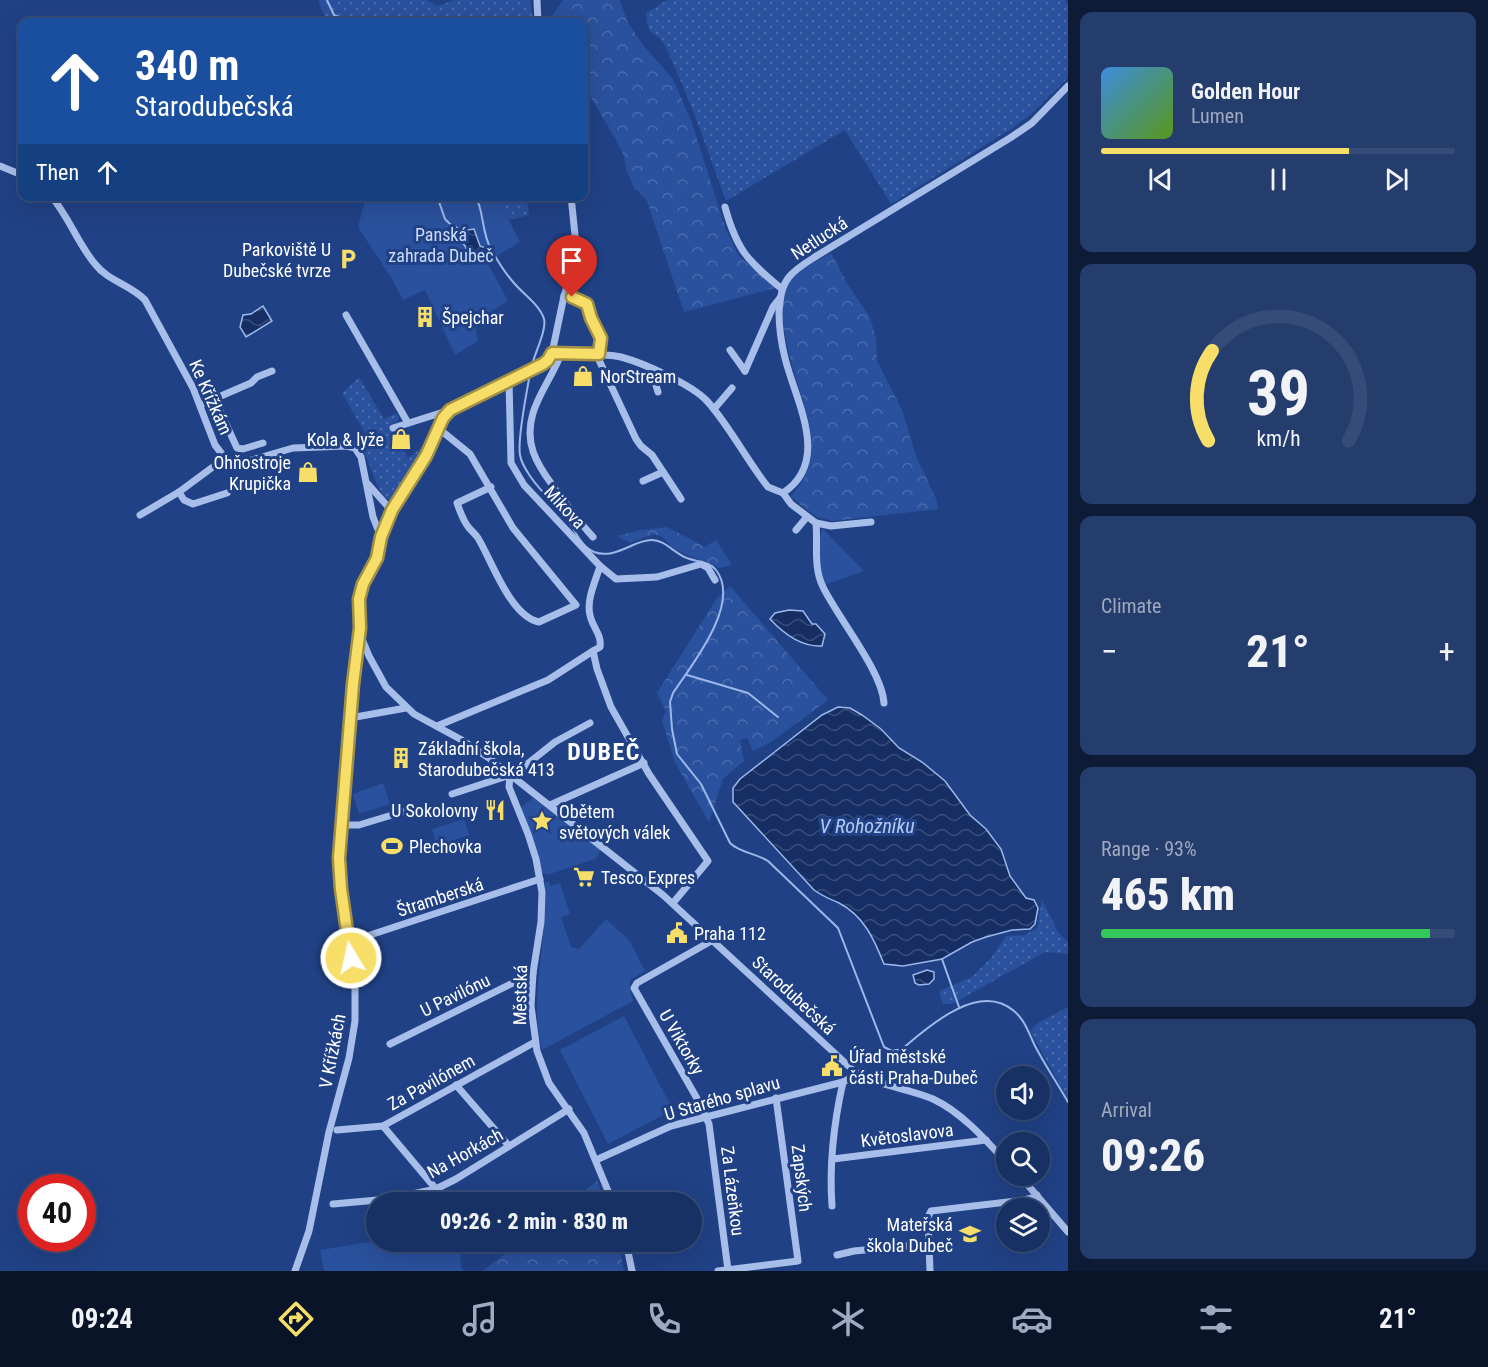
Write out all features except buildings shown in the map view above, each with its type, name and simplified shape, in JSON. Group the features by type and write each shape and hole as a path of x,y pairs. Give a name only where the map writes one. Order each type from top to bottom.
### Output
{"street":[{"path":"537,0 538,18"},
{"name":"Netlucká","path":"783,493 799,477 805,466 808,452 807,430 785,358 779,327 780,298 789,276 818,255 1010,138 1032,123 1068,86"},
{"path":"0,166 18,173"},
{"name":"Ke Křížkám","path":"55,201 96,266 135,290 145,300 179,361 200,405 215,445 225,458 242,463 289,448 347,446 355,448 358,452 367,483"},
{"path":"393,428 450,410 548,360 552,353 564,296 577,255 572,201"},
{"path":"725,207 730,228 742,252 757,269 782,289"},
{"path":"564,296 576,298 587,304 601,338 599,360 636,439 652,455 681,499"},
{"path":"730,350 745,371 773,307 780,298"},
{"path":"346,315 408,423"},
{"path":"552,353 599,354 627,359 700,394 714,409 768,488 783,493 791,504 807,518 816,523 831,526 871,522"},
{"name":"Mikova","path":"561,354 533,415 531,432 533,454 543,475 593,537"},
{"path":"200,405 251,383 257,377 272,371"},
{"path":"658,392 655,382 659,373"},
{"name":"Mikova","path":"509,381 511,458 516,473 524,485 600,566"},
{"path":"714,409 732,388"},
{"path":"214,400 237,448 243,449 263,443"},
{"path":"381,537 392,510 426,456 438,428 450,410"},
{"path":"438,428 470,454 490,487 513,528 576,605 539,622 530,619 509,596 497,578 477,537 466,523 457,503 490,487"},
{"path":"140,515 179,492 225,458"},
{"path":"643,481 663,472"},
{"path":"367,483 392,510"},
{"path":"367,483 373,518 381,537"},
{"path":"179,492 184,500 194,504 227,492"},
{"path":"796,530 807,518"},
{"path":"816,523 816,556 823,586 879,683 884,702"},
{"name":"Starodubečská","path":"381,537 377,558 361,593 360,628 369,656 381,679 406,708 469,744 674,903 859,1074 946,1106 996,1151"},
{"path":"674,903 708,861 663,795 606,697 596,649 599,634 589,611 600,566 616,579 657,577 701,564 708,568 715,580"},
{"name":"V Křížkách","path":"295,1271 309,1231 329,1132 345,1075 356,1010 355,986 339,873 340,825 360,628"},
{"path":"437,726 541,684 596,649"},
{"path":"350,718 406,708"},
{"path":"452,794 518,772 555,742 590,723"},
{"path":"550,805 644,763"},
{"name":"Městská","path":"510,775 509,787 528,834 540,879 541,922 533,973 531,1006 535,1042 546,1077 584,1134 609,1192"},
{"path":"340,825 359,825 412,809"},
{"name":"Štramberská","path":"349,942 540,879"},
{"name":"U Viktorky","path":"707,1117 633,986 713,940"},
{"name":"U Pavilónu","path":"390,1044 533,973"},
{"name":"Za Pavilónem","path":"337,1130 383,1126 535,1042"},
{"name":"U Starého splavu","path":"596,1160 671,1126 843,1082 859,1074"},
{"name":"Květoslavova","path":"832,1206 834,1117 843,1082"},
{"path":"456,1085 509,1146"},
{"name":"Zapských","path":"728,1270 798,1261 776,1098"},
{"name":"Na Horkách","path":"333,1204 389,1199 436,1188 456,1179 568,1109"},
{"name":"Za Lázeňkou","path":"707,1117 728,1270"},
{"path":"383,1126 436,1188"},
{"name":"Květoslavova","path":"833,1159 986,1140"},
{"path":"1029,1186 1068,1232"},
{"path":"930,1271 928,1217 931,1211 1024,1200 1036,1194"},
{"path":"837,1255 854,1251 929,1244"},
{"path":"628,1252 632,1271"},
{"path":"718,1271 728,1270"}],"green space":[{"path":"318,0 427,0 437,6 455,0 530,0 532,18 325,18"},
{"path":"563,0 620,0 627,21 643,45 673,79 692,123 726,230 739,256 775,288 684,312 647,201 635,190 627,172 623,154 588,93 588,18 551,18"},
{"path":"667,0 1065,0 1068,5 1068,78 1030,115 1011,129 891,204 845,130 726,201 674,65 662,41 648,28 646,13"},
{"name":"Panská zahrada Dubeč","path":"365,201 499,201 520,242 487,262 508,301 474,322 478,341 455,355 425,290 403,300 358,227"},
{"path":"499,201 527,201 529,215 510,220"},
{"path":"831,253 848,285 870,317 876,339 877,361 902,410 916,456 937,501 938,509 832,521 815,516 791,497 808,469 811,433 789,354 783,311 785,293 797,274"},
{"path":"359,377 384,419 396,413 399,417 397,422 390,425 408,458 429,441 417,464 393,499 387,499 382,493 364,452 347,442 365,433 342,393"},
{"path":"667,527 705,547 716,540 732,565 719,568 681,552 657,535 647,536 630,543 617,536 640,530"},
{"path":"822,528 864,571 825,585 817,557"},
{"path":"730,586 828,700 768,744 753,751 747,738 740,740 744,761 723,779 709,822 675,763 662,720 666,711 657,693 717,598"},
{"path":"383,783 390,804 359,814 353,794"},
{"path":"533,798 601,850 595,859 547,875 542,873 521,807"},
{"path":"464,819 469,835 437,846 432,829"},
{"path":"545,882 549,882 551,886 560,883 570,914 561,917 571,947 579,949 606,919 630,941 645,971 630,980 633,1001 542,1050 537,1007"},
{"path":"1042,900 1058,932 1068,942 1068,954 1045,952 952,1004 943,1004 939,991 972,977 991,958 1006,936 1025,935 1037,928"},
{"path":"1068,1007 1068,1099 1030,1031 1038,1023"},
{"path":"624,1016 673,1110 608,1144 560,1050"},
{"path":"597,1181 601,1192 583,1192"},
{"path":"366,1243 366,1252 460,1252 461,1267 464,1271 324,1271 320,1250"},
{"path":"508,1252 620,1252 624,1271 482,1271"}],"water":[{"path":"455,226 461,231 474,229 480,246 491,250 493,255 471,259 453,230"},
{"path":"263,306 272,321 246,337 240,327 243,315 251,314"},
{"path":"789,610 803,611 812,624 816,624 825,634 822,646 800,642 770,619 775,613"},
{"name":"V Rohožníku","path":"838,707 850,708 862,715 881,729 899,748 922,762 945,781 970,815 986,829 1001,849 1010,876 1026,898 1034,900 1038,908 1035,924 1030,929 1012,930 986,937 942,959 903,966 884,964 862,921 848,908 814,890 733,802 733,788 740,779 822,715"},
{"path":"927,970 934,972 934,979 929,984 915,983 913,975"}],"waterway":[{"path":"327,0 334,15 341,18"},
{"path":"439,201 445,219 455,229"},
{"path":"478,201 493,253 507,275 535,304 544,319 542,336 531,368"},
{"path":"530,373 521,427 519,447 521,458 525,469 566,517 585,546 594,552 609,554 645,541 656,540 683,556 710,565 716,570 722,584 723,599 719,616 711,634 673,693 670,702 677,754 701,784 730,843 738,849 768,861 838,928 884,1047 892,1051 902,1049 940,1019 970,1004 986,1001 1000,1003 1014,1011 1021,1019 1068,1102"},
{"path":"687,675 748,693 778,717"},
{"path":"942,959 959,1007"}],"place":[{"name":"Parkoviště U Dubečské tvrze","path":"348,259"},
{"name":"Špejchar","path":"425,317"},
{"name":"NorStream","path":"583,376"},
{"name":"Kola & lyže","path":"401,439"},
{"name":"Ohňostroje Krupička","path":"308,472"},
{"name":"Základní škola, Starodubečská 413","path":"401,758"},
{"name":"U Sokolovny","path":"495,810"},
{"name":"Obětem světových válek","path":"542,821"},
{"name":"Plechovka","path":"392,846"},
{"name":"Tesco Expres","path":"584,877"},
{"name":"Praha 112","path":"677,933"},
{"name":"Úřad městské části Praha-Dubeč","path":"832,1066"},
{"name":"Mateřská škola Dubeč","path":"970,1234"}],"district":[{"name":"DUBEČ","path":"604,752"}],"route":[{"path":"351,958 339,873 340,825 356,648 360,628 359,599 363,584 377,558 385,524 426,456 443,418 450,410 543,364 552,353 599,354 601,338 587,304 572,297"}]}
